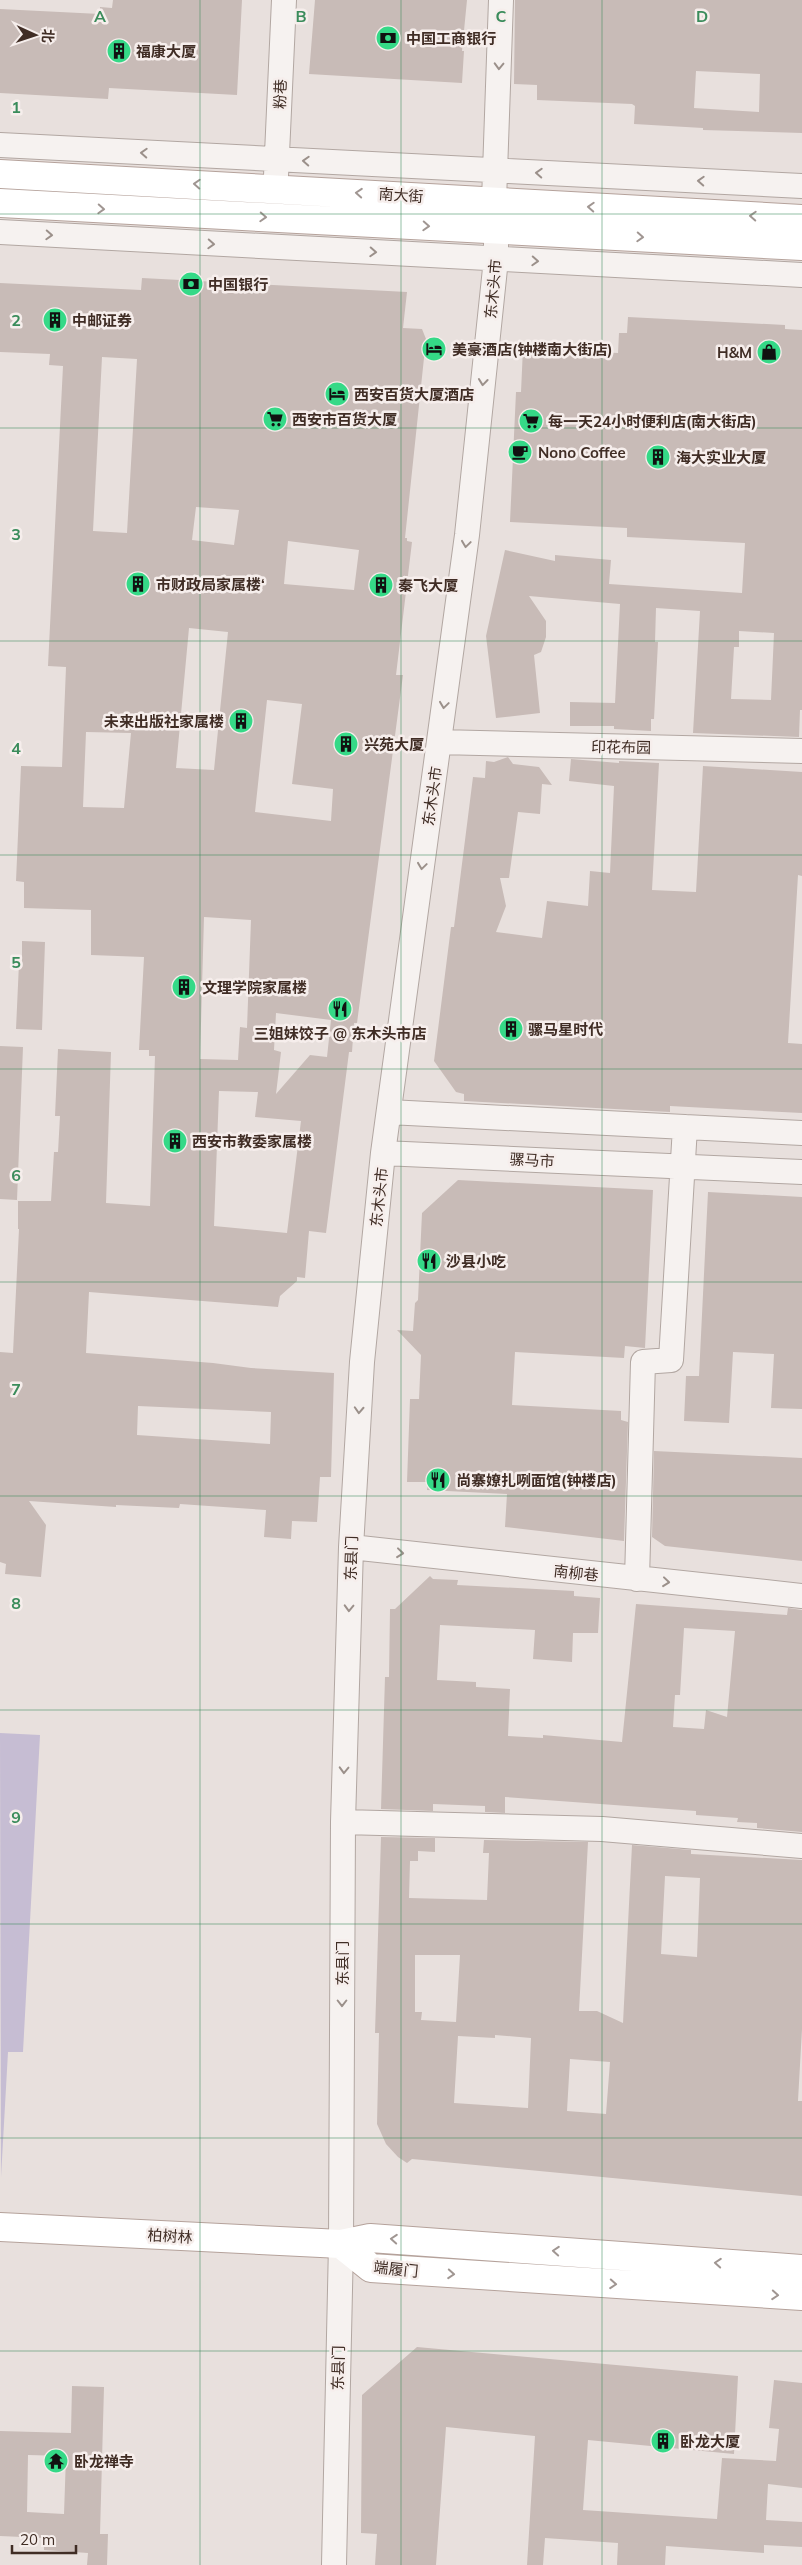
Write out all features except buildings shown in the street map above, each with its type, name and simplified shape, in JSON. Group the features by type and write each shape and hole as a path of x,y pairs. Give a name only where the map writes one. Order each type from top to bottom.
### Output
{"main road":[{"name":"南大街","path":"0,174 802,218"},
{"name":"南大街","path":"0,203 802,246"},
{"name":"柏树林","path":"0,2227 341,2244"},
{"name":"端履门","path":"341,2244 370,2238 802,2269"},
{"name":"端履门","path":"341,2244 371,2268 802,2296"}],"street":[{"name":"粉巷","path":"276,188 284,0"},
{"path":"494,201 501,0"},
{"path":"0,145 802,186"},
{"name":"东木头市","path":"362,1362 383,1153 467,535 496,259 496,229"},
{"path":"0,232 802,276"},
{"name":"印花布园","path":"439,742 802,751"},
{"path":"389,1112 802,1133"},
{"path":"638,1579 642,1362 671,1360 685,1127"},
{"name":"骡马市","path":"383,1153 802,1172"},
{"name":"东县门","path":"334,2565 341,2244 343,1822 351,1547 362,1362"},
{"name":"南柳巷","path":"351,1547 802,1596"},
{"path":"343,1822 602,1829 802,1846"}],"shaded area":[{"path":"0,1733 40,1735 23,2052 8,2052 1,2177"}],"place":[{"name":"中国工商银行","path":"388,38"},
{"name":"福康大厦","path":"119,51"},
{"name":"中国银行","path":"191,284"},
{"name":"中邮证券","path":"55,320"},
{"name":"美豪酒店(钟楼南大街店)","path":"434,349"},
{"name":"H&M","path":"769,352"},
{"name":"西安百货大厦酒店","path":"337,394"},
{"name":"西安市百货大厦","path":"275,419"},
{"name":"每一天24小时便利店(南大街店)","path":"531,421"},
{"name":"Nono Coffee","path":"520,452"},
{"name":"海大实业大厦","path":"658,457"},
{"name":"市财政局家属楼‘","path":"138,584"},
{"name":"秦飞大厦","path":"381,585"},
{"name":"未来出版社家属楼","path":"241,721"},
{"name":"兴苑大厦","path":"346,744"},
{"name":"文理学院家属楼","path":"184,987"},
{"name":"三姐妹饺子 @ 东木头市店","path":"340,1009"},
{"name":"骡马星时代","path":"511,1029"},
{"name":"西安市教委家属楼","path":"175,1141"},
{"name":"沙县小吃","path":"429,1261"},
{"name":"尚寨嫽扎咧面馆(钟楼店)","path":"438,1480"},
{"name":"卧龙大厦","path":"663,2441"},
{"name":"卧龙禅寺","path":"56,2461"}]}
